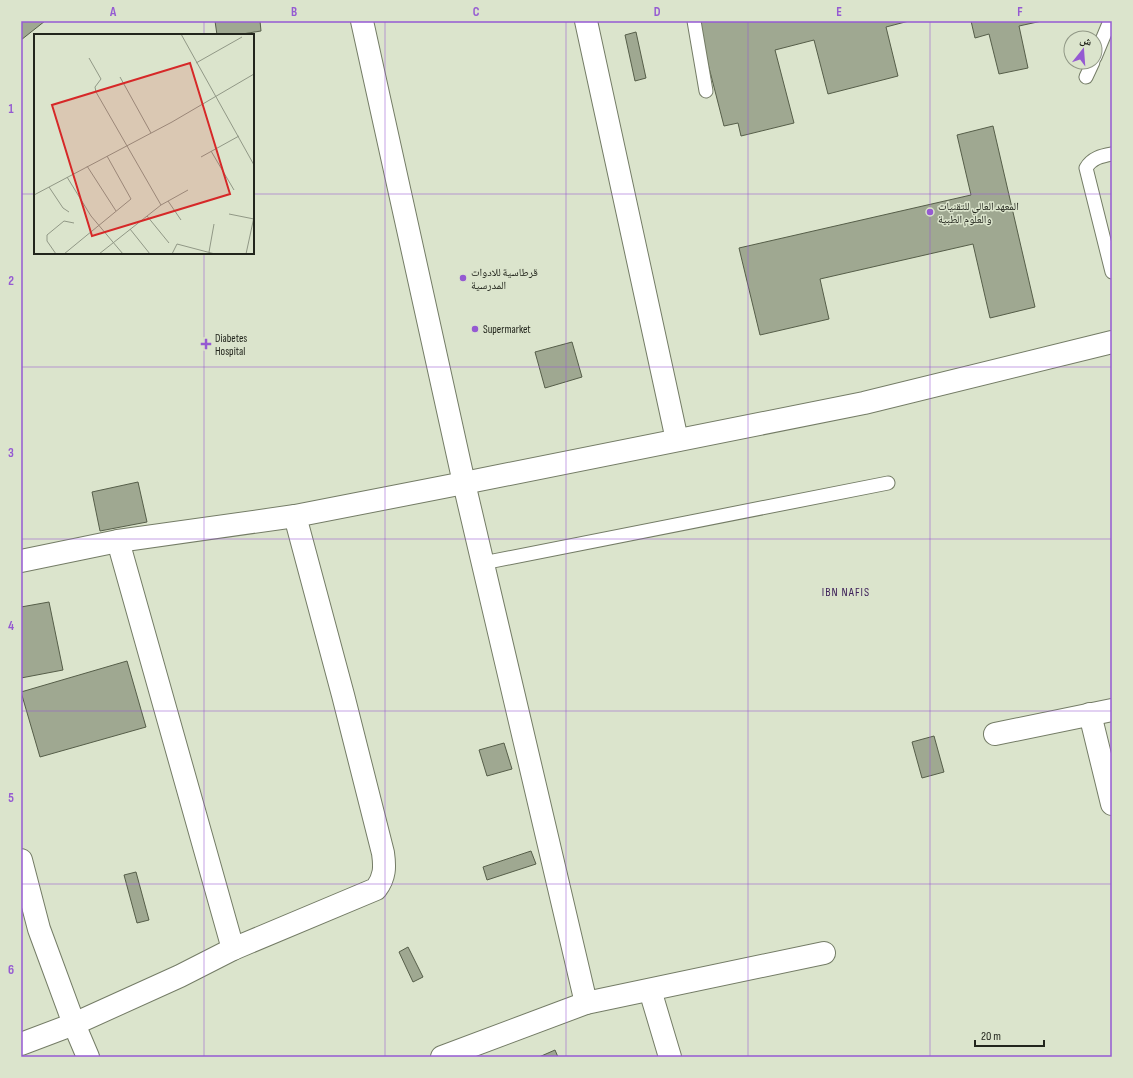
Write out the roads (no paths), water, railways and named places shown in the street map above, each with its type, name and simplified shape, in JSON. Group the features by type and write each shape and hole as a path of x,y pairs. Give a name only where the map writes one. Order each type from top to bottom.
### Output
{"street":[{"path":"362,21 464,483 586,1003"},
{"path":"586,21 677,440"},
{"path":"21,561 118,541 295,516 464,483 864,402 1112,342"},
{"path":"21,1044 74,1024 180,976 233,949 376,889 380,884 385,872 381,846 295,516"},
{"path":"118,541 233,949"},
{"path":"995,734 1112,710"},
{"path":"1090,714 1112,804"},
{"path":"21,860 39,929 74,1024 88,1057"},
{"path":"453,1055 586,1003 824,953"},
{"path":"650,990 670,1057"}],"lane":[{"path":"694,21 706,91"},
{"path":"1103,38 1110,21"},
{"path":"1086,77 1089,70"},
{"path":"1112,154 1100,156 1090,161 1086,168 1112,272"},
{"path":"483,563 888,483"}],"place":[{"name":"المعهد العالي للتقنيات والعلوم الطبية","path":"930,212"},
{"name":"قرطاسية للادوات المدرسية","path":"463,278"},
{"name":"Supermarket","path":"475,329"},
{"name":"Diabetes Hospital","path":"206,344"}],"district":[{"name":"IBN NAFIS","path":"846,592"}]}
